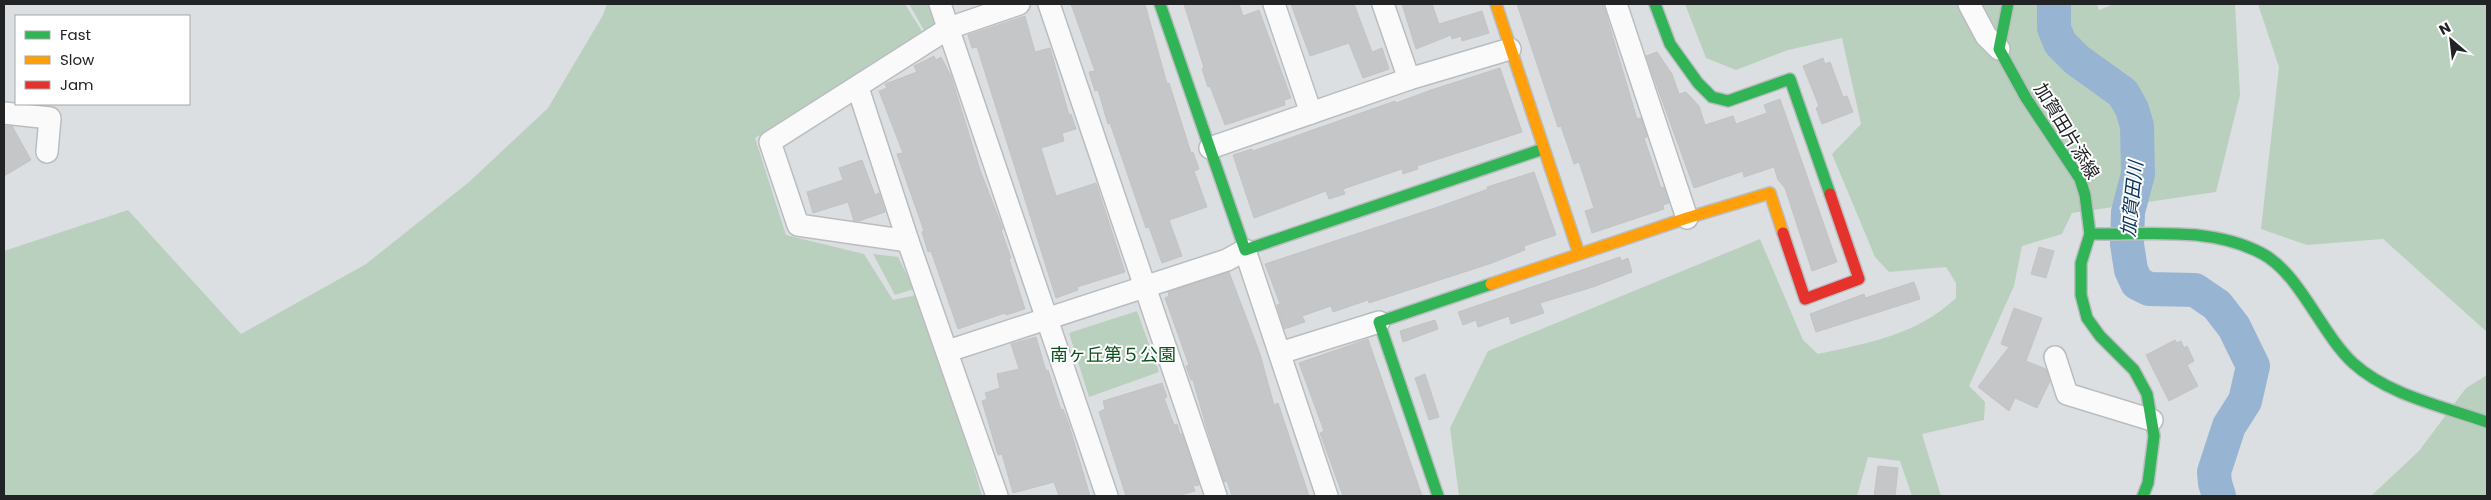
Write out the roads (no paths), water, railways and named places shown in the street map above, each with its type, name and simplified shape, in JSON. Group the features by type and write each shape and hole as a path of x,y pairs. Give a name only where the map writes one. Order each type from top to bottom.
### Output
{"street":[{"path":"940,4 1107,496"},
{"path":"908,241 798,225 770,142 858,88 949,28 1019,4"},
{"path":"1050,4 1144,288 1216,496"},
{"path":"1160,4 1246,250 1326,496"},
{"path":"1274,4 1311,113"},
{"path":"1384,4 1409,79"},
{"path":"1496,4 1579,254"},
{"path":"1616,4 1686,218"},
{"path":"1280,352 1379,322 1686,218 1770,193 1804,298 1859,279 1790,79 1728,101 1712,97 1698,83 1670,44 1655,4"},
{"path":"1969,4 1986,36 1999,49"},
{"path":"1999,49 2008,4"},
{"path":"1210,148 1409,79 1510,49"},
{"name":"加賀田片添線","path":"1999,49 2026,98 2080,179 2085,195 2090,234 2082,264 2081,296 2087,318 2100,336 2134,370 2147,394 2154,436 2148,483 2143,496"},
{"path":"858,88 908,241 948,351 997,496"},
{"path":"4,112 50,118 47,152"},
{"path":"948,351 1227,260 1246,250 1543,149"},
{"path":"2090,234 2189,236 2234,240 2270,256 2284,269 2352,363 2374,378 2487,422"},
{"path":"1379,322 1438,496"},
{"path":"2055,357 2067,394 2152,420"}],"waterway":[{"name":"加賀田川","path":"2054,4 2054,28 2060,43 2077,60 2123,93 2132,109 2137,126 2138,174 2128,212 2127,244 2131,270 2137,283 2149,289 2195,290 2217,305 2234,327 2253,366 2245,401 2229,426 2214,472 2219,496"}],"park label":[{"name":"南ヶ丘第５公園","path":"1113,354"}]}
